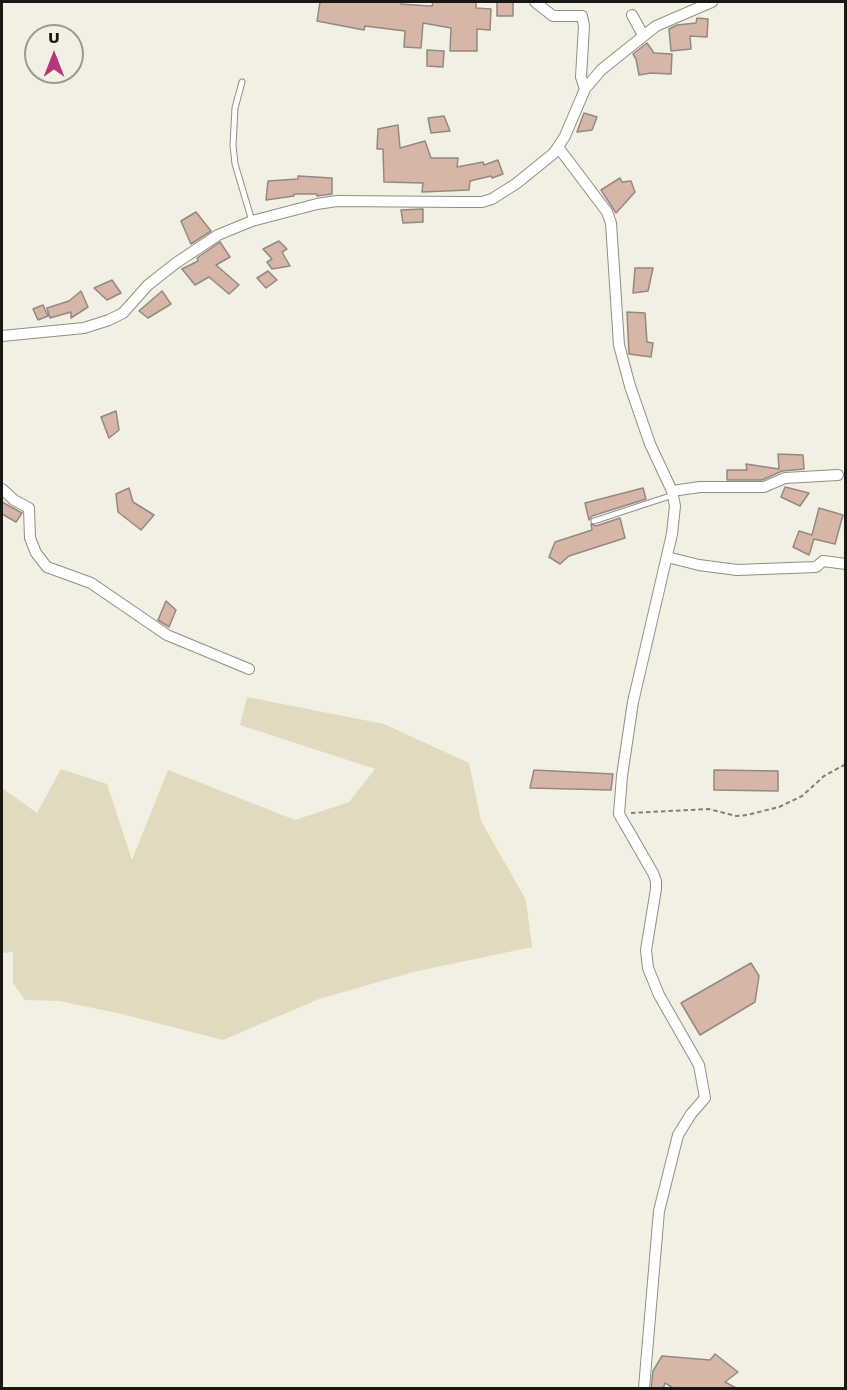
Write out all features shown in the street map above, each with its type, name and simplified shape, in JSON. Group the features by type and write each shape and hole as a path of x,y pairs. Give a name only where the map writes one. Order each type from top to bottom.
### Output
{"street":[{"path":"535,2 553,16 581,15 583,18 581,76 585,89"},
{"path":"2,336 84,327 109,320 123,313 148,285 176,263 218,235 252,221 337,201 482,202 492,199 517,183 558,147 585,89 601,70 643,35 671,18 712,2"},
{"path":"632,15 643,35"},
{"path":"558,147 607,212 612,233 619,345 650,444 673,493 674,520 633,702 622,776 620,814 654,873 656,881 646,950 648,968 659,995 699,1065 705,1098 691,1114 678,1135 663,1190 655,1244 644,1389"},
{"path":"673,493 700,487 764,487 784,477 838,475"},
{"path":"2,489 14,500 29,508 30,538 36,553 47,567 91,583 167,636 249,669"},
{"path":"666,557 699,565 737,570 816,567 823,561 846,564"}],"lane":[{"path":"242,82 235,108 233,144 235,165 252,221"},
{"path":"594,521 673,493"}],"path":[{"path":"620,814 709,809 736,816 747,815 779,807 802,796 824,776 846,764"}],"shaded area":[{"path":"247,697 384,724 469,763 481,821 526,900 532,947 413,972 319,999 223,1040 122,1014 59,1001 25,1000 13,983 13,952 2,953 2,788 37,813 61,769 107,784 132,860 168,770 295,820 349,802 375,769 240,725"}],"building":[{"path":"320,2 400,2 401,4 432,6 433,2 476,2 476,8 491,9 490,30 477,29 477,51 450,51 451,28 423,23 421,48 404,47 405,31 365,26 364,30 317,21"},
{"path":"497,2 513,2 513,16 497,16"},
{"path":"697,18 708,19 707,37 690,36 691,49 671,51 669,29 677,25 696,23"},
{"path":"647,43 654,53 672,54 671,74 639,75 633,54"},
{"path":"427,50 444,51 443,67 427,66"},
{"path":"584,113 597,117 592,130 577,132"},
{"path":"444,116 450,131 431,133 428,118"},
{"path":"398,125 400,148 425,141 431,158 458,158 457,167 483,162 484,165 498,160 503,174 470,181 469,190 422,192 423,183 384,182 383,149 377,149 378,129"},
{"path":"298,176 332,178 332,194 317,196 317,194 294,194 294,196 266,200 268,181 298,179"},
{"path":"620,178 622,182 631,181 635,192 616,213 601,190"},
{"path":"423,209 423,222 403,223 401,210"},
{"path":"196,212 211,231 191,244 181,221"},
{"path":"279,241 287,249 282,252 290,266 272,269 267,262 272,259 263,249"},
{"path":"220,242 230,257 216,265 239,285 229,294 209,277 195,285 182,269 198,261 197,258"},
{"path":"635,268 653,268 648,291 633,293"},
{"path":"268,271 277,280 266,288 257,278"},
{"path":"112,280 121,293 107,300 94,288"},
{"path":"81,291 88,307 71,318 71,312 50,318 47,308 69,301"},
{"path":"162,291 171,304 148,318 139,311"},
{"path":"43,305 48,316 38,320 33,309"},
{"path":"627,312 645,313 647,342 653,343 651,357 629,354"},
{"path":"116,411 119,430 109,438 101,417"},
{"path":"778,454 803,455 804,469 782,471 762,480 727,480 727,470 747,470 746,464 779,469"},
{"path":"785,487 809,493 800,506 781,497"},
{"path":"129,488 133,502 154,515 141,530 118,512 116,494"},
{"path":"643,488 646,499 592,516 589,520 585,503"},
{"path":"2,502 22,513 16,522 2,514"},
{"path":"819,508 843,515 835,544 814,539 809,555 793,547 799,531 812,535"},
{"path":"620,518 625,538 569,556 560,564 549,557 555,542 592,530 591,524 596,526"},
{"path":"166,601 176,610 169,627 158,620"},
{"path":"534,770 613,774 611,790 530,788"},
{"path":"714,770 778,771 778,791 714,790"},
{"path":"751,963 759,976 755,1002 700,1035 681,1003"},
{"path":"715,1354 738,1372 725,1382 738,1389 675,1389 665,1383 663,1389 651,1389 653,1371 662,1356 710,1360"}]}
